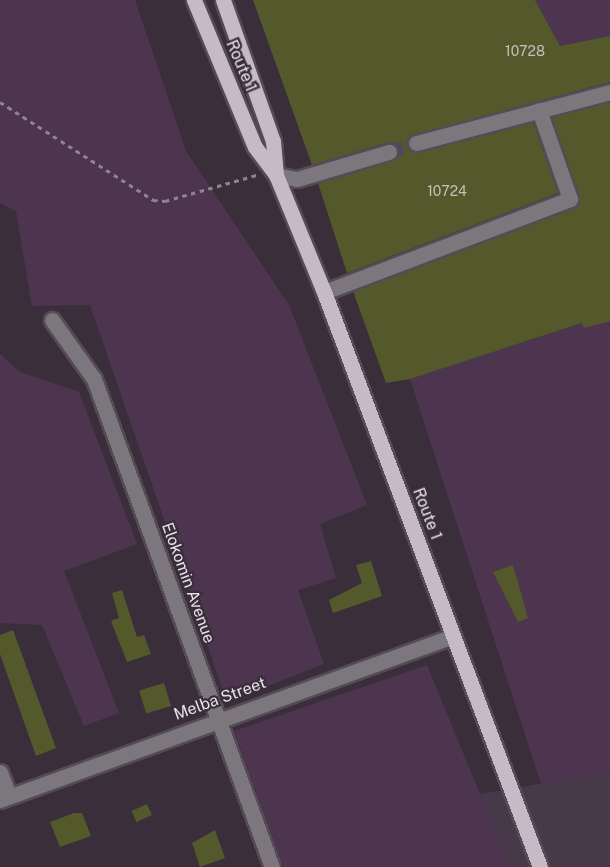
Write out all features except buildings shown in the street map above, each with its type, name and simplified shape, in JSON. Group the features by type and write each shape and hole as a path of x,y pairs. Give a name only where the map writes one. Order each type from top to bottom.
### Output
{"main road":[{"name":"Route 1","path":"194,0 255,147 276,175 324,292 540,867"},
{"name":"Route 1","path":"223,0 273,141 276,175"}],"street":[{"path":"416,143 610,92"},
{"path":"324,292 570,199 539,110"},
{"path":"276,175 297,179 389,152"},
{"name":"Elokomin Avenue","path":"52,320 94,379 272,867"},
{"name":"Melba Street","path":"4,798 453,636"},
{"path":"0,772 4,798"}],"path":[{"path":"0,102 141,196 153,200 165,201 246,176 276,175"}],"shaded area":[{"path":"0,0 135,0 186,151 289,305 367,505 320,524 336,578 298,590 324,664 227,702 90,305 32,306 16,211 0,203"},
{"path":"535,0 610,0 610,36 560,46"},
{"path":"610,314 610,772 541,784 410,379"},
{"path":"0,354 20,372 79,392 137,544 64,571 119,713 84,726 42,625 0,623"},
{"path":"427,665 510,867 283,867 234,731"},
{"path":"610,772 610,867 510,867 480,794"}],"tunnel":[{"path":"389,152 416,143"}]}
